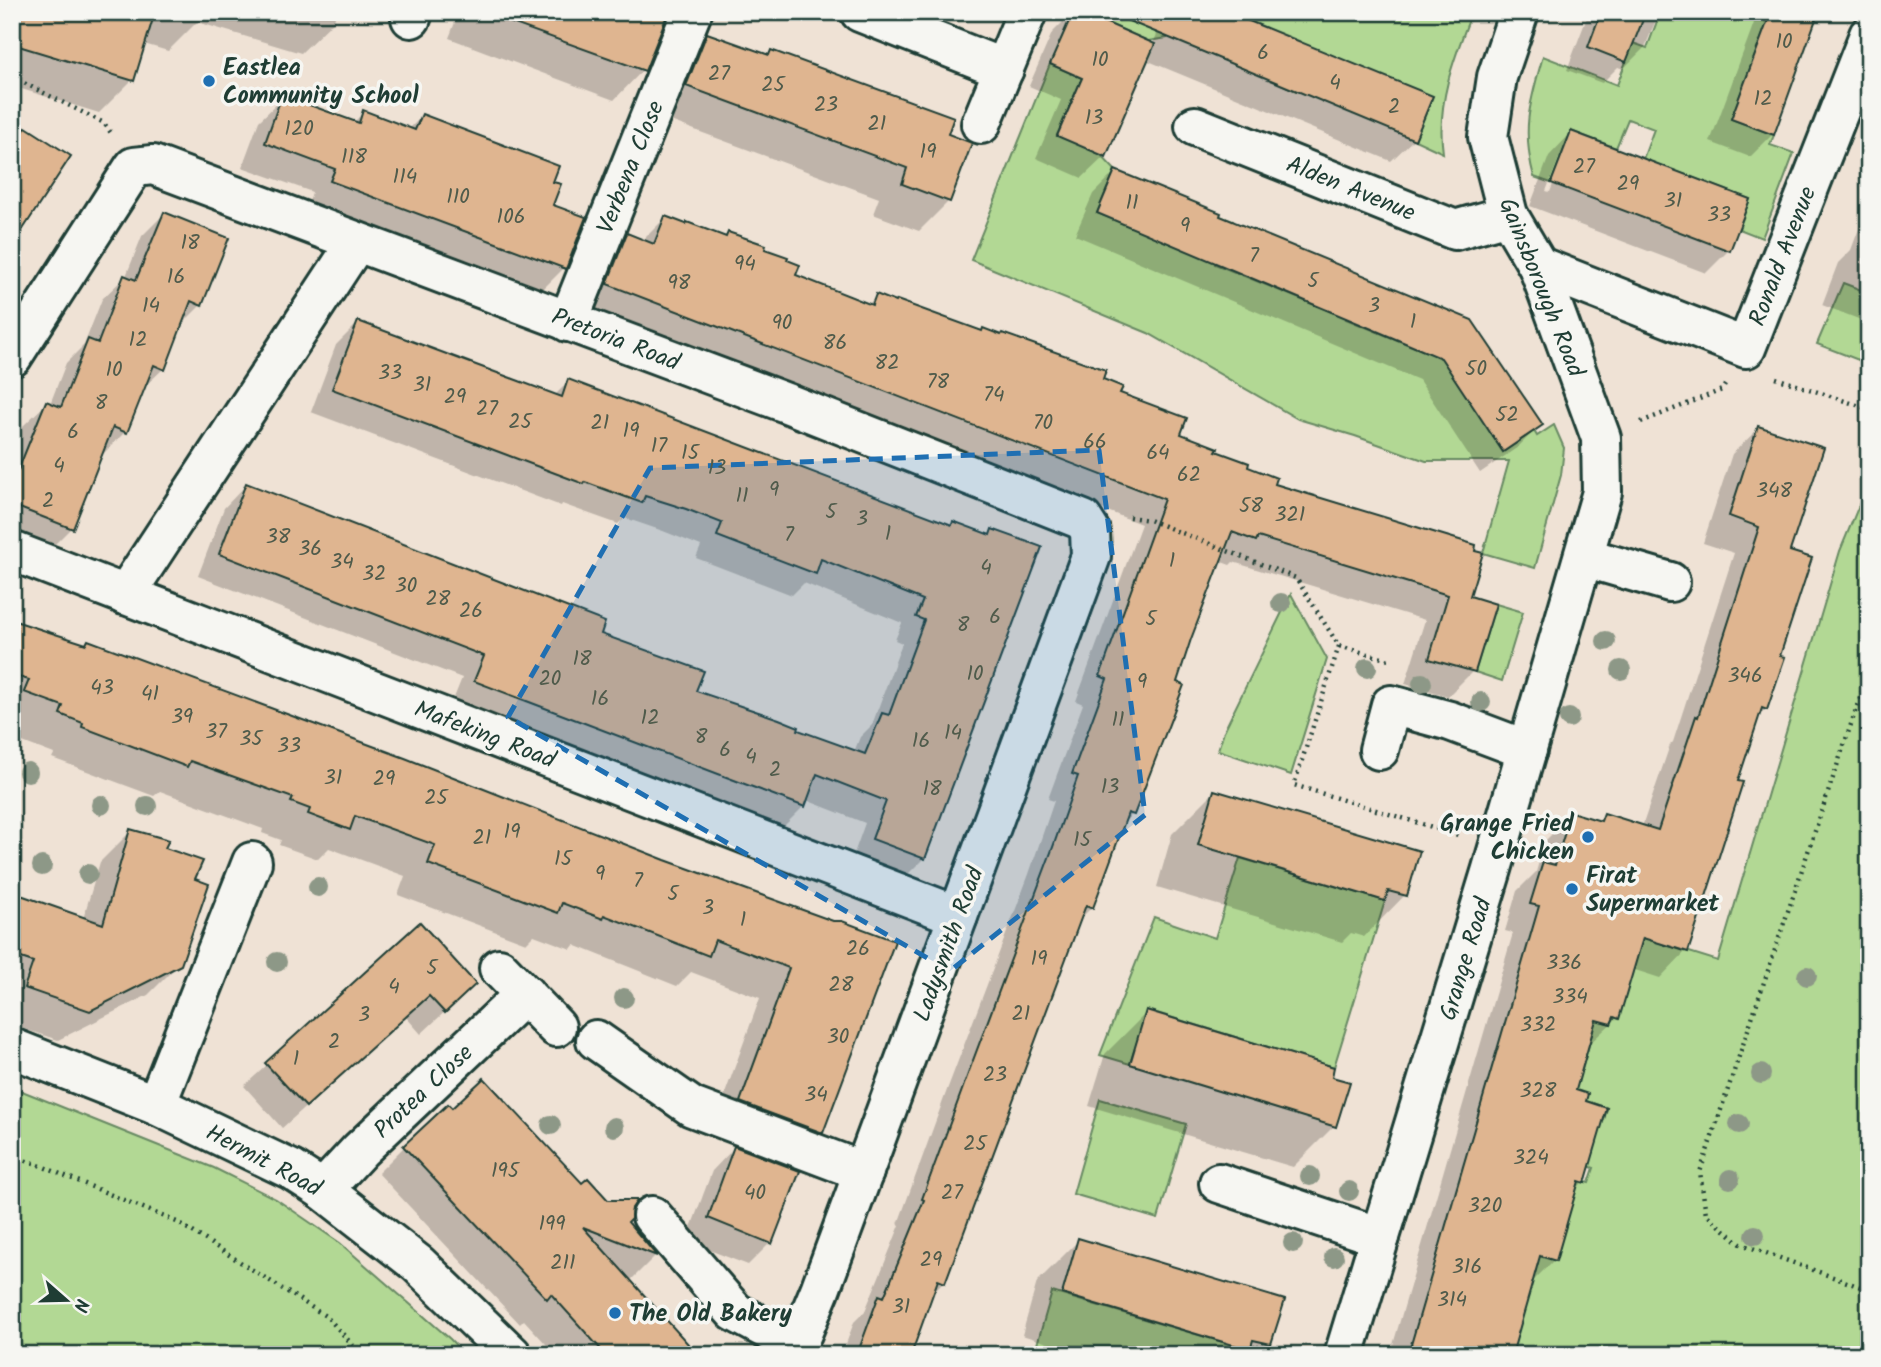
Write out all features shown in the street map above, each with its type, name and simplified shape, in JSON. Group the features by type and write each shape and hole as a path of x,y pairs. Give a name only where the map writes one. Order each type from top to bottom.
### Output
{"street":[{"name":"Verbena Close","path":"568,322 692,12"},
{"path":"860,12 1004,69"},
{"path":"981,124 1027,12"},
{"name":"Gainsborough Road","path":"1519,12 1497,77 1488,137 1508,215 1538,266 1601,438"},
{"name":"Ronald Avenue","path":"1538,266 1746,348 1869,35"},
{"name":"Alden Avenue","path":"1195,126 1455,230 1508,215"},
{"name":"Pretoria Road","path":"134,167 153,165 802,409 1074,515 1083,520 1090,531"},
{"path":"12,357 134,167"},
{"path":"125,595 356,243"},
{"name":"Grange Road","path":"1344,1355 1584,557 1602,492 1601,438"},
{"name":"Ladysmith Road","path":"795,1350 864,1172 1091,556 1090,531"},
{"name":"Mafeking Road","path":"12,551 958,916"},
{"path":"1584,557 1670,582"},
{"path":"1379,750 1391,705 1450,721 1527,750"},
{"path":"156,1105 252,862"},
{"name":"Protea Close","path":"323,1190 512,981 556,1027"},
{"path":"596,1040 692,1107 864,1172"},
{"name":"Hermit Road","path":"12,1048 156,1105 292,1170 323,1190 418,1264 512,1355"},
{"path":"1219,1183 1380,1237"},
{"path":"652,1216 735,1312 795,1350"}],"path":[{"path":"12,77 104,122 134,167"},
{"path":"1765,374 1869,408"},
{"path":"1601,438 1721,390 1727,382"},
{"path":"1127,516 1149,520 1296,578 1339,646 1389,660"},
{"path":"1869,671 1700,1172 1706,1214 1741,1244 1869,1290"},
{"path":"12,1157 34,1163 177,1222 327,1317 362,1355"}],"highlighted area":[{"path":"1099,450 1145,815 950,971 508,717 650,468"}],"green space":[{"path":"1082,12 1178,12 1167,38 1148,41"},
{"path":"1227,12 1472,12 1453,64 1444,99 1441,134 1443,153 1415,140 1432,97 1314,48 1296,91 1281,84 1299,41"},
{"path":"1650,12 1771,12 1731,119 1774,135 1770,145 1794,153 1762,238 1739,229 1750,199 1643,159 1654,129 1628,119 1616,148 1571,131 1551,183 1534,177 1528,144 1529,116 1543,56 1617,85 1633,43 1647,48 1659,16"},
{"path":"1050,64 1082,78 1057,135 1100,154 1115,170 1097,213 1204,256 1220,216 1233,221 1215,264 1334,313 1363,276 1346,319 1424,351 1442,308 1504,451 1534,431 1537,436 1554,425 1564,448 1561,475 1535,568 1483,553 1509,461 1426,461 1298,419 1148,333 971,260"},
{"path":"1843,283 1869,293 1869,364 1817,344"},
{"path":"1869,481 1869,1355 1511,1355 1498,1244 1556,1260 1574,1179 1589,1183 1594,1168 1526,1147 1597,1118 1604,1120 1607,1108 1544,1081 1582,1070 1593,1031 1566,1011 1611,1024 1614,1017 1619,1018 1622,931 1718,961 1840,551"},
{"path":"1291,594 1327,659 1291,775 1218,750 1224,731"},
{"path":"1496,604 1523,612 1502,681 1475,672"},
{"path":"1240,858 1385,901 1334,1067 1147,1010 1130,1064 1100,1055 1154,917 1215,938"},
{"path":"12,1087 214,1168 276,1199 340,1243 465,1355 12,1355"},
{"path":"1100,1099 1186,1124 1158,1219 1073,1194"},
{"path":"1052,1292 1250,1350 1248,1355 1034,1355"}],"building":[{"path":"17,12 155,12 134,81 12,44 12,28"},
{"path":"495,12 651,12 666,18 645,71 495,17"},
{"path":"1073,12 1082,12 1155,44 1106,157 1057,136 1082,78 1050,64"},
{"path":"1107,12 1227,12 1433,96 1415,140"},
{"path":"1601,12 1646,12 1626,62 1588,47"},
{"path":"1771,12 1797,12 1816,19 1774,135 1731,119"},
{"path":"707,33 769,55 771,50 954,117 948,134 972,143 950,202 902,184 907,168 686,86"},
{"path":"282,95 359,123 363,110 415,130 422,114 559,166 553,182 561,184 553,205 586,217 566,269 330,181 335,169 265,143"},
{"path":"26,127 71,156 12,246 12,149"},
{"path":"1571,131 1750,199 1730,251 1551,183"},
{"path":"1115,170 1472,320 1543,425 1503,452 1441,358 1097,213"},
{"path":"164,212 229,238 202,306 191,301 165,370 154,365 127,433 113,427 73,529 12,505 12,485 46,401 61,407 88,339 98,343 124,275 136,280"},
{"path":"665,216 726,237 728,232 766,245 765,249 788,257 787,260 800,265 796,275 872,305 876,294 982,331 983,328 1001,335 1002,333 1106,370 1103,379 1123,387 1120,393 1187,418 1181,434 1249,463 1248,467 1277,478 1275,484 1476,545 1475,551 1483,553 1470,596 1496,604 1475,672 1429,659 1448,595 1258,537 1256,541 1232,532 1177,682 1184,685 1134,815 1128,813 1093,908 1086,905 945,1283 938,1280 911,1355 857,1355 879,1295 884,1297 924,1200 922,1199 1053,847 1078,776 1072,774 1107,679 1100,676 1164,499 607,284 627,233 654,244"},
{"path":"358,321 562,397 568,379 952,525 953,521 990,535 992,529 1042,547 925,859 872,839 886,801 817,774 805,807 474,681 484,656 219,554 246,483 605,622 601,634 704,671 696,691 779,719 799,727 798,730 865,754 882,713 889,715 924,620 916,617 923,600 821,559 816,574 717,536 722,523 686,509 645,496 642,503 585,482 584,484 332,389"},
{"path":"1758,426 1824,448 1790,551 1812,558 1780,656 1785,657 1767,710 1762,708 1738,781 1743,782 1688,952 1643,938 1619,1019 1614,1017 1611,1024 1596,1020 1576,1090 1588,1094 1586,1101 1607,1108 1585,1183 1579,1181 1556,1261 1540,1256 1512,1355 1408,1355 1539,906 1530,904 1543,862 1555,865 1571,812 1601,821 1604,813 1658,830 1696,716 1698,717 1759,527 1729,516"},
{"path":"12,620 86,644 88,640 405,758 665,860 895,941 823,1133 740,1102 789,968 715,940 709,956 604,915 603,919 562,903 558,913 428,864 435,845 355,816 350,830 308,814 310,809 291,802 293,798 190,761 187,767 82,727 83,723 60,714 63,706 24,692 29,680 12,675"},
{"path":"1214,790 1420,851 1407,896 1388,891 1385,901 1198,845"},
{"path":"130,829 169,840 165,848 203,861 195,879 209,884 181,965 90,1011 24,988 33,962 12,955 12,892 103,924"},
{"path":"420,922 476,984 445,1013 429,996 306,1107 265,1063"},
{"path":"1146,1010 1334,1067 1332,1077 1350,1082 1336,1127 1130,1064"},
{"path":"484,1078 582,1183 588,1178 608,1200 638,1200 632,1208 628,1222 657,1256 583,1227 698,1355 606,1355 551,1294 547,1299 403,1146 448,1104 452,1108"},
{"path":"734,1146 800,1171 772,1244 708,1218"},
{"path":"1078,1238 1285,1300 1271,1344 1253,1340 1250,1350 1062,1294"}],"place":[{"name":"Eastlea Community School","path":"209,81"},
{"name":"Grange Fried Chicken","path":"1588,837"},
{"name":"Firat Supermarket","path":"1572,889"},
{"name":"The Old Bakery","path":"615,1313"}]}
